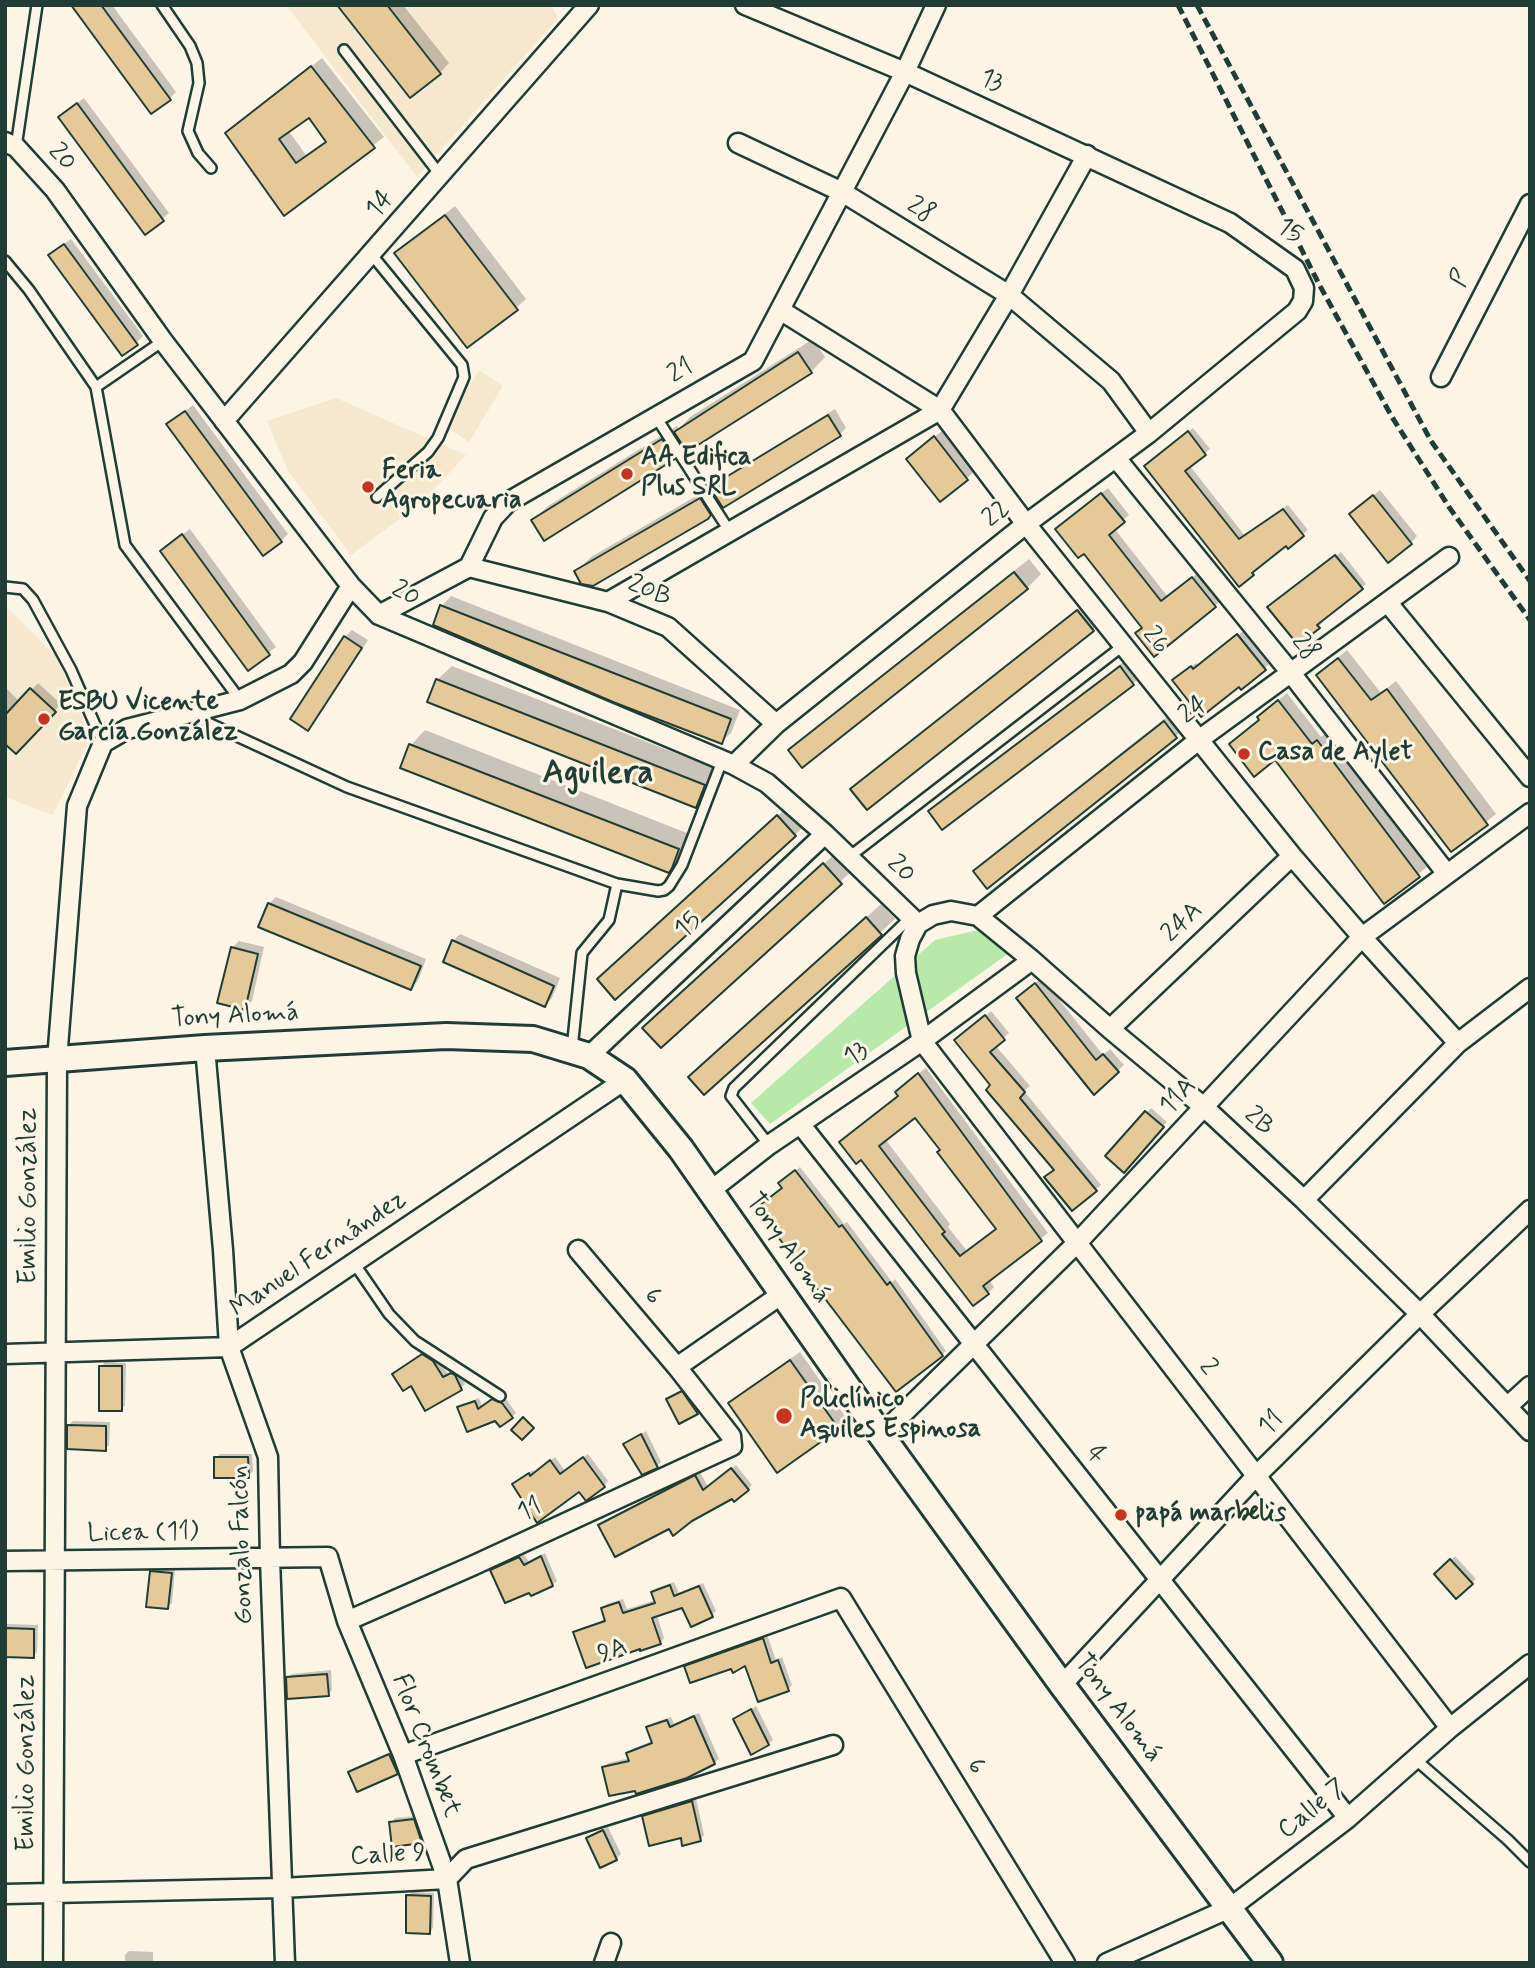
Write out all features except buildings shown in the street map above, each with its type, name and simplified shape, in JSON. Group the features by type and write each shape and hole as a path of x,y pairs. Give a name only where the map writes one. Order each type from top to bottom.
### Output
{"street":[{"name":"14","path":"225,421 441,176 572,13 589,5"},
{"name":"13","path":"744,5 905,72 1212,214"},
{"name":"21","path":"469,567 493,518 508,502 753,361 905,72 936,5"},
{"name":"28","path":"738,143 842,192 1009,295 1111,381 1149,433"},
{"name":"20","path":"10,145 55,190 163,341 351,586 379,615 728,763 767,783 915,920"},
{"path":"608,603 940,410 1009,295 1087,155"},
{"name":"P","path":"1441,377 1530,204"},
{"name":"15","path":"1212,214 1242,230 1295,269 1304,288 1303,301 1297,311"},
{"name":"26","path":"780,310 940,410 1026,524 1292,856 1458,1043"},
{"name":"22","path":"728,763 1026,524 1149,433 1297,311"},
{"name":"28","path":"1116,458 1291,673 1447,874"},
{"name":"24","path":"978,916 1200,739 1449,557"},
{"path":"379,615 469,567"},
{"name":"20B","path":"469,567 608,603 668,627 776,724"},
{"path":"103,743 127,729 240,700 291,674 303,662 351,586"},
{"path":"1388,603 1530,777"},
{"name":"Emilio González","path":"53,1963 57,1060 77,807 103,743"},
{"name":"11A","path":"881,1435 1077,1243 1362,937 1530,813"},
{"name":"15","path":"580,1054 825,834"},
{"name":"24A","path":"1110,1029 1292,856"},
{"path":"922,1041 906,973 905,956 915,920 951,911 978,916"},
{"name":"2B","path":"978,916 1205,1108 1304,1200 1420,1314 1530,1431"},
{"name":"13","path":"710,1191 769,1145 922,1041 1032,960"},
{"path":"1304,1200 1458,1043 1530,988"},
{"name":"Tony Alomá","path":"5,1063 205,1048 446,1036 533,1039 580,1054 625,1080 681,1149 881,1435 1062,1685 1270,1963"},
{"name":"2","path":"922,1041 1450,1728"},
{"name":"Gonzalo Falcón","path":"205,1048 229,1347 268,1457 285,1963"},
{"name":"Manuel Fernández","path":"5,1354 229,1347 625,1080"},
{"name":"4","path":"801,1125 1348,1818"},
{"name":"11","path":"1062,1685 1256,1476 1530,1210"},
{"name":"6","path":"578,1250 677,1367 731,1436 733,1447"},
{"path":"677,1367 782,1294"},
{"path":"1508,1406 1530,1386"},
{"name":"11","path":"348,1621 733,1447"},
{"name":"Licea (11)","path":"5,1561 270,1559 323,1556"},
{"name":"Flor Crombet","path":"323,1556 328,1557 348,1621 403,1755 447,1879 460,1963"},
{"name":"6","path":"841,1598 1065,1963"},
{"name":"9A","path":"403,1755 841,1598"},
{"name":"Calle 7","path":"1107,1963 1143,1955 1230,1908 1348,1818 1450,1728 1530,1664"},
{"name":"Calle 9","path":"5,1894 282,1888 447,1879 466,1859 833,1745"},
{"path":"604,1963 611,1943"}],"lane":[{"path":"10,145 37,5"},
{"path":"162,5 190,46 197,63 199,83 188,131 198,153 211,168"},
{"path":"345,50 441,176"},
{"path":"372,255 462,365 464,377 438,438 428,452 377,497"},
{"path":"5,261 29,290 96,387 125,545 240,700"},
{"path":"96,387 163,341"},
{"path":"656,417 730,532"},
{"path":"5,587 23,589 33,600 71,670 103,743"},
{"path":"849,857 1124,645"},
{"path":"188,713 346,787 617,884 658,891 669,886 682,865 728,763"},
{"path":"580,1054 582,953 609,920 617,884"},
{"path":"769,1145 731,1096 734,1088 915,920"},
{"path":"354,1263 389,1314 415,1341 500,1396"},
{"path":"1415,1759 1508,1840 1530,1863"}],"shaded area":[{"path":"286,5 551,5 558,18 417,177"},
{"path":"479,370 503,386 469,442 444,426"},
{"name":"Feria Agropecuaria","path":"336,398 466,455 421,503 351,555 288,471 267,421"},
{"name":"ESBU Vicente García González","path":"5,605 55,655 77,701 90,738 53,815 5,797"}],"green space":[{"path":"978,930 1009,953 770,1124 751,1103 935,940"}],"railway":[{"path":"1178,5 1320,286 1392,417 1449,507 1530,620"},
{"path":"1197,5 1431,441 1530,581"}],"place":[{"name":"AA Edifica Plus SRL","path":"627,474"},
{"name":"Feria Agropecuaria","path":"368,487"},
{"name":"ESBU Vicente García González","path":"44,719"},
{"name":"Casa de Aylet","path":"1244,754"},
{"name":"Policlínico Aquiles Espinosa","path":"784,1416"},
{"name":"papá marbelis","path":"1121,1515"}],"district":[{"name":"Aguilera","path":"598,775"}]}
